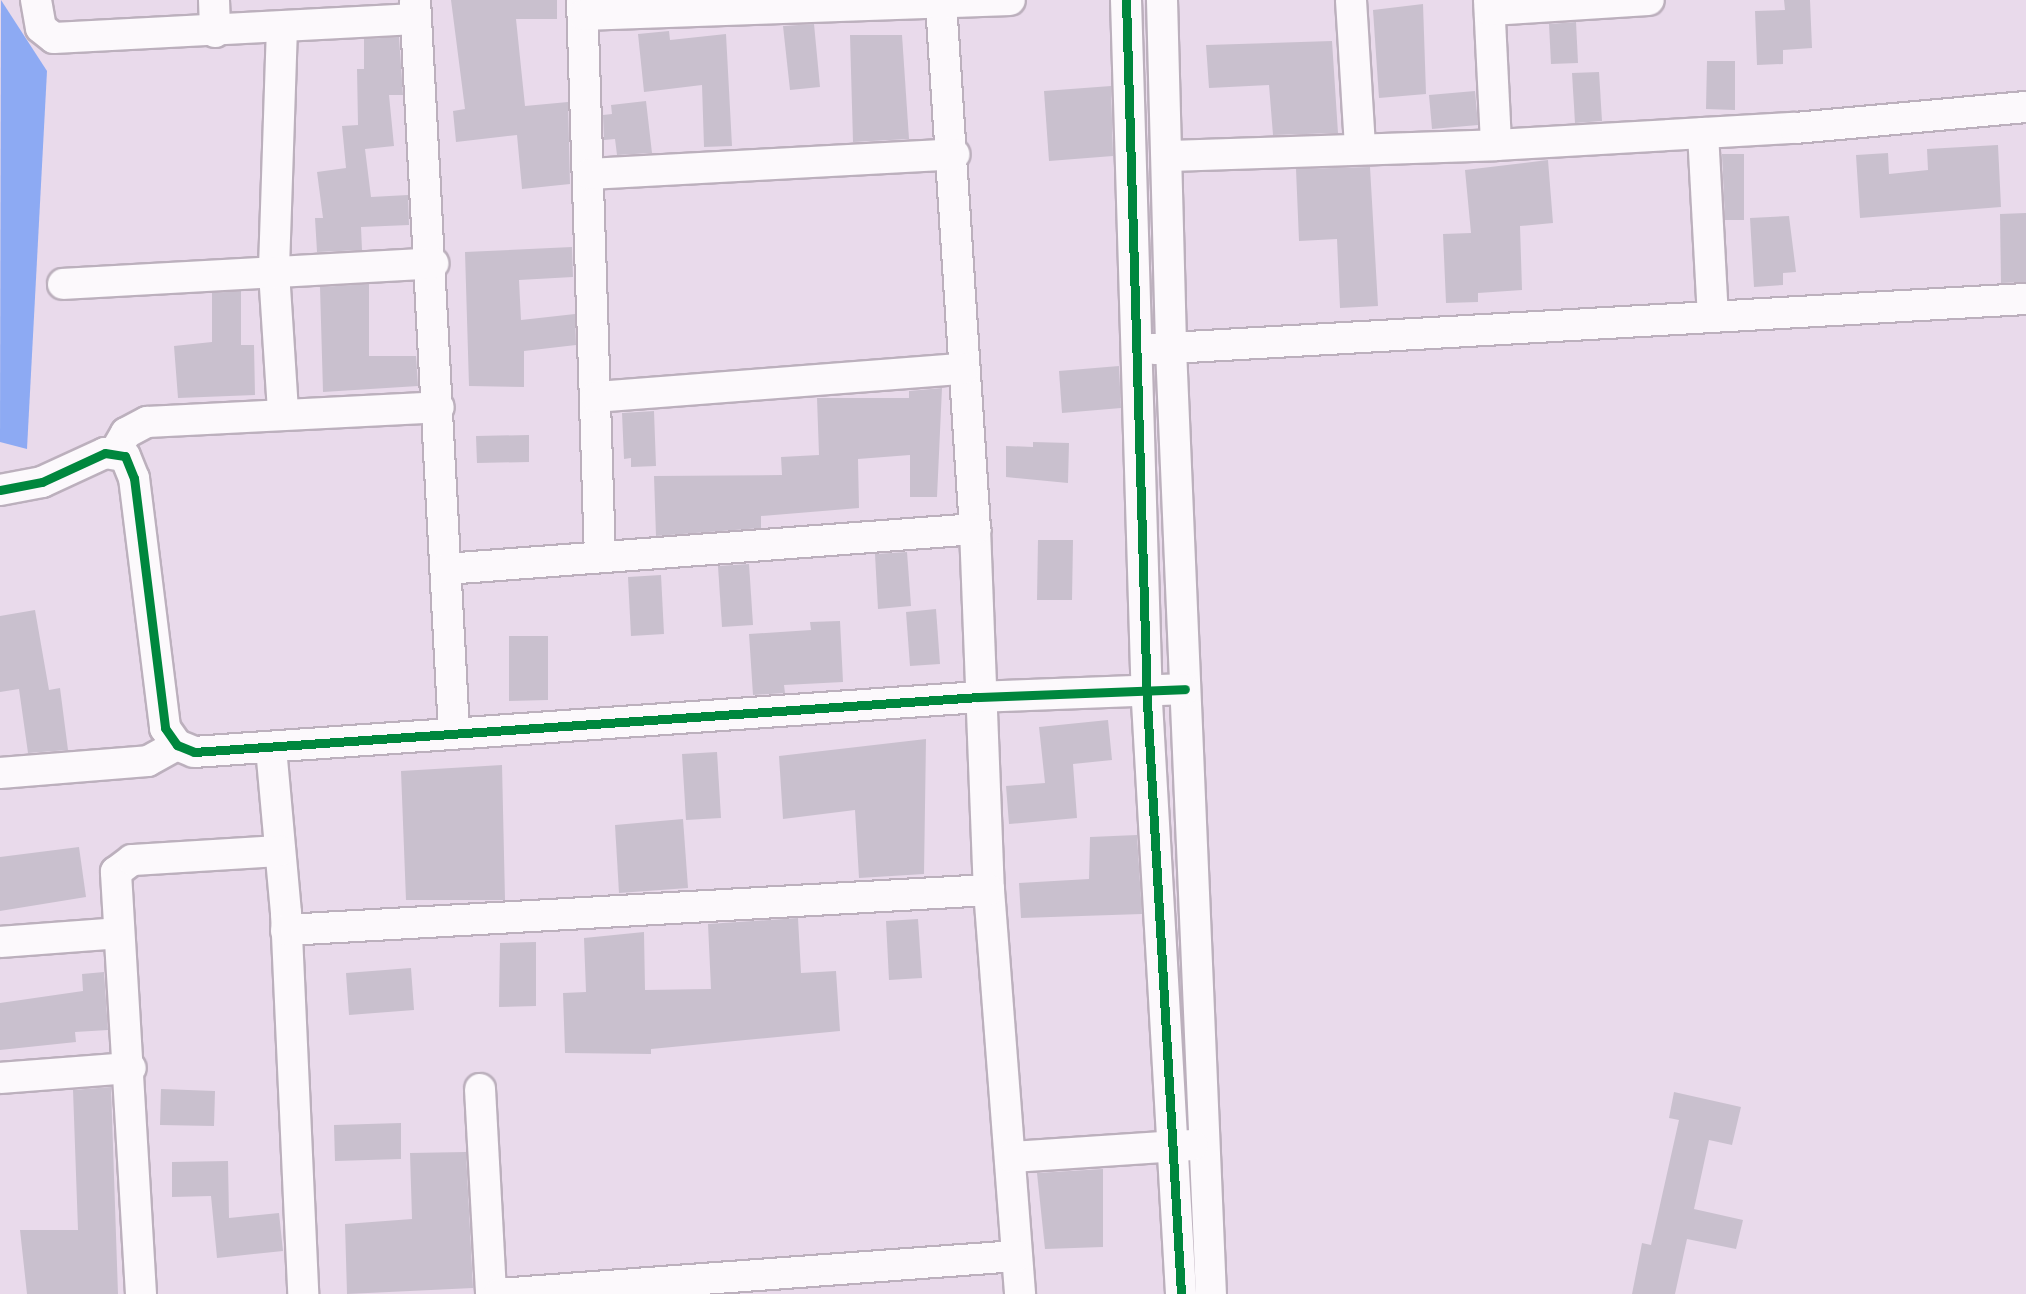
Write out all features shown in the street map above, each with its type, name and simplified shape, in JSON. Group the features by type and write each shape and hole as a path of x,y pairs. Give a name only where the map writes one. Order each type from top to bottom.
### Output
{"street":[{"path":"36,0 41,28 54,38 282,27 415,10 433,263 454,731"},
{"path":"214,0 215,32"},
{"path":"600,557 590,174 582,8 1010,0"},
{"path":"1126,0 1139,350 1147,689 1181,1294"},
{"path":"1162,0 1170,156 1171,349 1211,1294"},
{"path":"1351,0 1360,149"},
{"path":"1496,145 1490,5 1649,0"},
{"path":"941,3 954,154 975,529 978,697 989,890 1012,1157 1020,1294"},
{"path":"282,27 274,272 283,413"},
{"path":"1170,156 1496,145 1703,133 2026,107"},
{"path":"1703,133 1713,317"},
{"path":"590,174 954,154"},
{"path":"63,284 433,263"},
{"path":"1139,350 2026,299"},
{"path":"596,397 964,369"},
{"path":"0,490 41,482 115,452 126,433 146,422 439,407"},
{"path":"115,452 125,456 134,478 157,690 165,729 177,745"},
{"path":"446,569 975,529"},
{"path":"0,773 148,761 177,745 217,753 454,731 978,697 1185,689"},
{"path":"271,748 286,930 303,1294"},
{"path":"141,1294 131,1068 114,880 122,864 281,851"},
{"path":"286,930 989,890"},
{"path":"0,942 119,933"},
{"path":"0,1078 131,1068"},
{"path":"480,1089 491,1294"},
{"path":"1012,1157 1206,1144"},
{"path":"499,1294 1017,1256"}],"water":[{"path":"1,0 47,71 27,449 0,442"}],"building":[{"path":"451,0 557,0 557,19 516,19 525,106 568,102 570,184 522,189 517,135 456,142 453,111 465,109"},
{"path":"1784,0 1810,0 1812,48 1783,50 1783,64 1757,65 1755,11 1785,10"},
{"path":"1423,4 1426,94 1379,98 1373,10"},
{"path":"1576,22 1578,63 1551,64 1549,24"},
{"path":"814,24 820,87 790,90 783,26"},
{"path":"669,31 670,40 726,34 732,146 704,147 702,85 644,92 638,34"},
{"path":"850,35 902,35 909,139 853,142"},
{"path":"399,37 403,95 389,95 394,146 365,149 371,197 408,195 409,225 361,227 362,250 317,252 315,218 323,218 317,172 346,168 342,126 358,125 357,69 364,69 364,39"},
{"path":"1332,41 1338,133 1273,135 1269,85 1209,88 1206,45"},
{"path":"1707,61 1735,61 1735,110 1706,109"},
{"path":"1599,72 1602,121 1575,123 1572,73"},
{"path":"1111,86 1113,156 1049,161 1044,91"},
{"path":"1475,91 1478,125 1432,129 1429,95"},
{"path":"646,101 652,153 617,155 615,139 604,140 603,115 612,114 611,105"},
{"path":"1998,145 2001,207 1860,218 1856,155 1888,153 1889,174 1928,170 1927,149"},
{"path":"1722,154 1744,154 1744,220 1725,220"},
{"path":"1548,160 1553,223 1520,226 1522,290 1478,293 1478,302 1446,303 1443,234 1471,233 1465,170"},
{"path":"1370,167 1378,306 1340,308 1337,239 1299,241 1296,169"},
{"path":"2026,213 2026,282 2001,283 2000,214"},
{"path":"1789,216 1796,272 1783,273 1783,285 1754,287 1750,218"},
{"path":"572,247 573,277 519,280 521,320 575,314 576,345 524,351 524,387 469,386 465,252"},
{"path":"369,284 369,356 416,356 418,386 323,392 320,287"},
{"path":"241,291 241,345 254,345 255,395 178,398 174,346 212,342 212,293"},
{"path":"1119,366 1121,408 1062,413 1059,371"},
{"path":"942,388 937,497 910,497 910,455 858,459 859,508 761,516 761,528 656,536 654,476 782,475 781,457 819,455 817,398 909,398 909,391"},
{"path":"654,411 656,466 631,467 631,458 624,459 622,413"},
{"path":"529,435 529,462 477,463 476,436"},
{"path":"1033,442 1069,443 1068,483 1006,477 1006,446 1033,447"},
{"path":"1038,540 1073,540 1072,600 1037,600"},
{"path":"907,552 911,606 878,609 875,554"},
{"path":"749,564 753,625 722,627 718,566"},
{"path":"661,575 664,634 631,636 628,577"},
{"path":"936,609 940,664 910,666 906,612"},
{"path":"35,610 49,690 60,688 68,750 28,753 19,689 0,692 0,616"},
{"path":"840,621 843,682 784,685 785,693 753,695 749,634 811,630 810,622"},
{"path":"509,636 548,636 548,700 509,701"},
{"path":"1108,720 1112,760 1073,764 1077,818 1009,824 1006,786 1045,783 1039,727"},
{"path":"926,739 924,874 859,878 855,810 783,819 779,756"},
{"path":"717,752 721,818 686,820 682,754"},
{"path":"502,765 505,900 406,900 401,771"},
{"path":"683,819 688,888 619,893 615,825"},
{"path":"1137,835 1142,914 1021,918 1019,883 1089,879 1090,837"},
{"path":"79,847 86,897 0,911 0,857"},
{"path":"798,918 801,973 836,971 840,1031 651,1049 651,1054 565,1053 563,993 586,992 584,938 644,932 645,990 711,989 708,924"},
{"path":"918,919 922,978 889,980 886,921"},
{"path":"536,942 536,1006 499,1007 500,943"},
{"path":"411,968 414,1010 349,1015 346,973"},
{"path":"104,972 108,1030 75,1032 76,1042 0,1050 0,1003 83,991 82,974"},
{"path":"111,1087 118,1294 27,1294 20,1230 78,1230 73,1090"},
{"path":"161,1089 215,1091 214,1126 160,1125"},
{"path":"1674,1092 1741,1107 1732,1145 1709,1140 1694,1209 1743,1220 1736,1249 1687,1239 1675,1294 1632,1294 1642,1243 1651,1245 1679,1120 1669,1118"},
{"path":"401,1123 401,1159 335,1161 334,1125"},
{"path":"466,1152 473,1288 347,1294 345,1224 412,1219 410,1153"},
{"path":"228,1161 229,1218 279,1213 283,1251 217,1258 211,1196 172,1197 172,1162"},
{"path":"1103,1169 1103,1247 1045,1249 1037,1173"}],"cycle path":[{"path":"1126,0 1147,702 1181,1294"},
{"path":"0,490 42,482 105,453 125,456 134,478 165,728 177,745 194,752 978,697 1185,689"}]}
